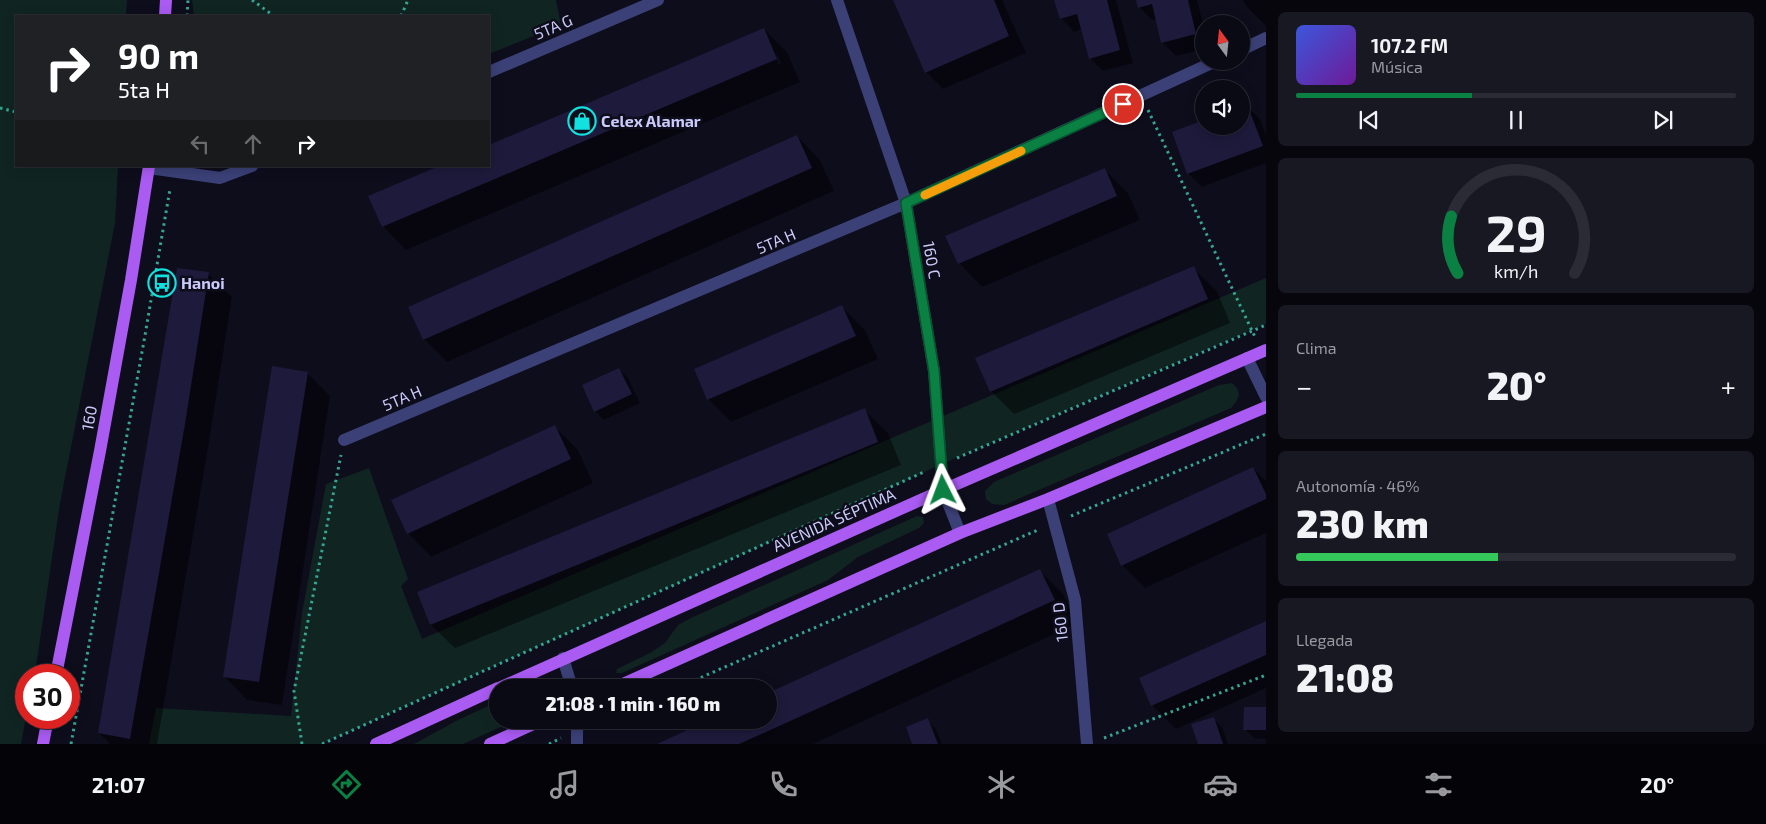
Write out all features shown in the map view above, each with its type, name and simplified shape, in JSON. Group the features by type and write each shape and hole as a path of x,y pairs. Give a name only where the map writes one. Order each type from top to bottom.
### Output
{"main road":[{"path":"165,15 166,0"},
{"name":"160","path":"58,664 102,442 149,167"},
{"name":"AVENIDA SÉPTIMA","path":"517,679 1264,350"},
{"path":"634,679 960,534 1266,407"},
{"name":"AVENIDA SÉPTIMA","path":"376,744 489,692"},
{"path":"43,744 46,729"},
{"path":"490,744 522,729"}],"street":[{"name":"5TA G","path":"490,72 658,0"},
{"name":"160 C","path":"837,0 906,203 934,371 943,490 960,534"},
{"path":"1250,46 1266,38"},
{"name":"5TA H","path":"344,440 906,203 1197,70"},
{"path":"149,167 220,178 249,167"},
{"path":"1247,358 1266,398"},
{"name":"160 D","path":"1048,499 1074,600 1093,742"},
{"path":"562,658 569,679"},
{"path":"577,729 577,744"}],"path":[{"path":"188,0 188,15"},
{"path":"252,0 273,15"},
{"path":"401,15 408,0"},
{"path":"1141,96 1252,331 1264,350"},
{"path":"0,108 15,112"},
{"path":"70,744 173,172"},
{"path":"322,744 942,464 1266,325"},
{"path":"698,679 1054,523 1266,434"},
{"path":"302,744 294,691 344,440"},
{"path":"1093,742 1266,675"}],"green space":[{"path":"0,0 127,0 126,15 15,15 15,167 118,167 115,223 60,503 37,664 15,664 15,729 24,729 21,744 0,744"},
{"path":"192,0 556,0 561,25 490,54 490,15 194,15"},
{"path":"1266,278 1266,324 942,464 322,744 149,744 156,708 291,716 302,613 326,484 369,468 408,579 401,586 422,639"},
{"path":"1232,383 1238,389 1239,396 1231,408 1004,505 992,504 986,499 985,491 994,482 1219,385"},
{"path":"917,516 923,517 924,523 919,528 858,557 828,580 622,673 616,673 617,669 650,653 665,643 678,625 691,618"},
{"path":"489,706 489,729 496,729 463,744 414,744"}],"building":[{"path":"893,0 994,0 1009,36 925,73"},
{"path":"1054,0 1107,0 1120,50 1089,59 1077,14 1060,19"},
{"path":"1136,0 1188,0 1195,34 1161,43 1152,4 1138,8"},
{"path":"764,28 777,59 382,227 368,196 437,167 490,167 490,145"},
{"path":"1250,112 1263,146 1187,174 1172,132 1195,123 1195,135 1250,135"},
{"path":"797,135 812,168 423,340 408,307"},
{"path":"1105,168 1117,196 958,264 945,236"},
{"path":"1194,266 1208,299 990,392 975,358"},
{"path":"177,268 209,272 185,424 130,739 98,733"},
{"path":"842,305 856,336 707,400 694,369"},
{"path":"272,366 308,372 259,682 223,677"},
{"path":"619,368 632,394 594,412 582,385"},
{"path":"865,408 878,442 430,625 417,592"},
{"path":"555,425 571,459 407,534 391,500"},
{"path":"1253,467 1266,494 1266,499 1121,566 1107,534"},
{"path":"1040,569 1055,600 777,727 777,689"},
{"path":"1266,621 1266,655 1151,706 1139,678"},
{"path":"1244,707 1266,707 1266,730 1243,730"},
{"path":"1214,717 1223,744 1198,744 1191,724"},
{"path":"928,718 938,744 912,744 906,727"},
{"path":"690,729 772,729 739,744 657,744"}],"slow traffic":[{"path":"925,195 1021,151"}],"place":[{"name":"Celex Alamar","path":"582,121"},
{"name":"Hanoi","path":"162,283"}],"route":[{"path":"943,490 934,371 906,203 1123,104"}]}
